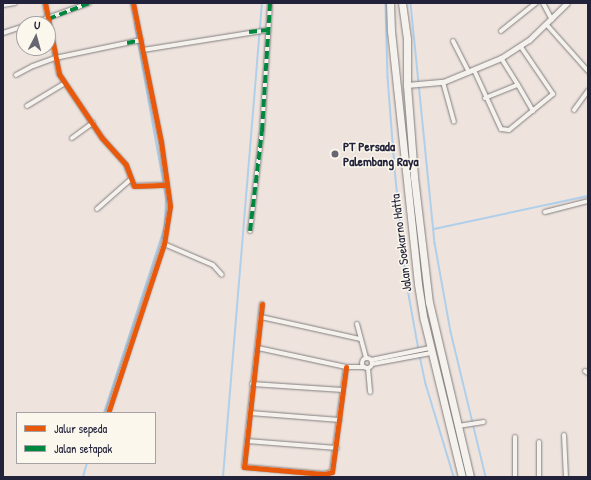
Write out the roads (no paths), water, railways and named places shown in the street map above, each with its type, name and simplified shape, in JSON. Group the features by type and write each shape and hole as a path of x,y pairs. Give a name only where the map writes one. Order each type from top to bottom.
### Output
{"highway":[{"name":"Jalan Soekarno Hatta","path":"390,3 416,270 428,351 462,477"},
{"name":"Jalan Soekarno Hatta","path":"402,3 407,39 425,268 431,316 470,477"},
{"path":"416,270 425,268"}],"street":[{"path":"3,5 15,3"},
{"path":"45,3 48,16"},
{"path":"53,16 89,3"},
{"path":"108,412 164,244 170,206 143,50 133,3"},
{"path":"250,231 262,131 267,30 270,3"},
{"path":"501,31 536,3"},
{"path":"543,3 552,20"},
{"path":"410,85 443,82 501,58 521,47 547,25 567,3"},
{"path":"547,25 588,71"},
{"path":"3,33 16,29"},
{"path":"143,50 267,30"},
{"path":"16,76 33,66 55,58 140,41"},
{"path":"453,41 469,72"},
{"path":"474,70 485,98 504,131 509,130 553,93 521,47"},
{"path":"55,58 59,74 111,149 126,165 134,186 166,185"},
{"path":"501,58 533,111"},
{"path":"443,82 454,122"},
{"path":"27,106 65,83"},
{"path":"485,98 518,85"},
{"path":"574,110 588,91"},
{"path":"72,138 93,123"},
{"path":"97,209 131,179"},
{"path":"545,212 588,201"},
{"path":"164,244 213,265 222,275"},
{"path":"262,304 244,467 330,474 334,468 346,367"},
{"path":"261,317 360,339"},
{"path":"357,324 366,358 372,362 414,357 428,351"},
{"path":"258,348 346,367 366,368 372,362 413,352 428,351"},
{"path":"366,358 362,362 366,368 370,392"},
{"path":"252,384 343,390"},
{"path":"250,413 340,420"},
{"path":"457,426 484,422"},
{"path":"564,435 566,477"},
{"path":"515,437 515,477"},
{"path":"247,441 336,448"},
{"path":"539,442 540,477"}],"waterway":[{"path":"223,477 262,3"},
{"path":"386,3 388,77 395,169 406,278 419,350"},
{"path":"411,3 435,243 451,332 486,477"},
{"path":"104,412 165,226 166,198 135,25"},
{"path":"434,229 588,196"},
{"path":"420,356 426,384 454,477"},
{"path":"83,477 87,464"}],"place":[{"name":"PT Persada Palembang Raya","path":"335,154"}]}
